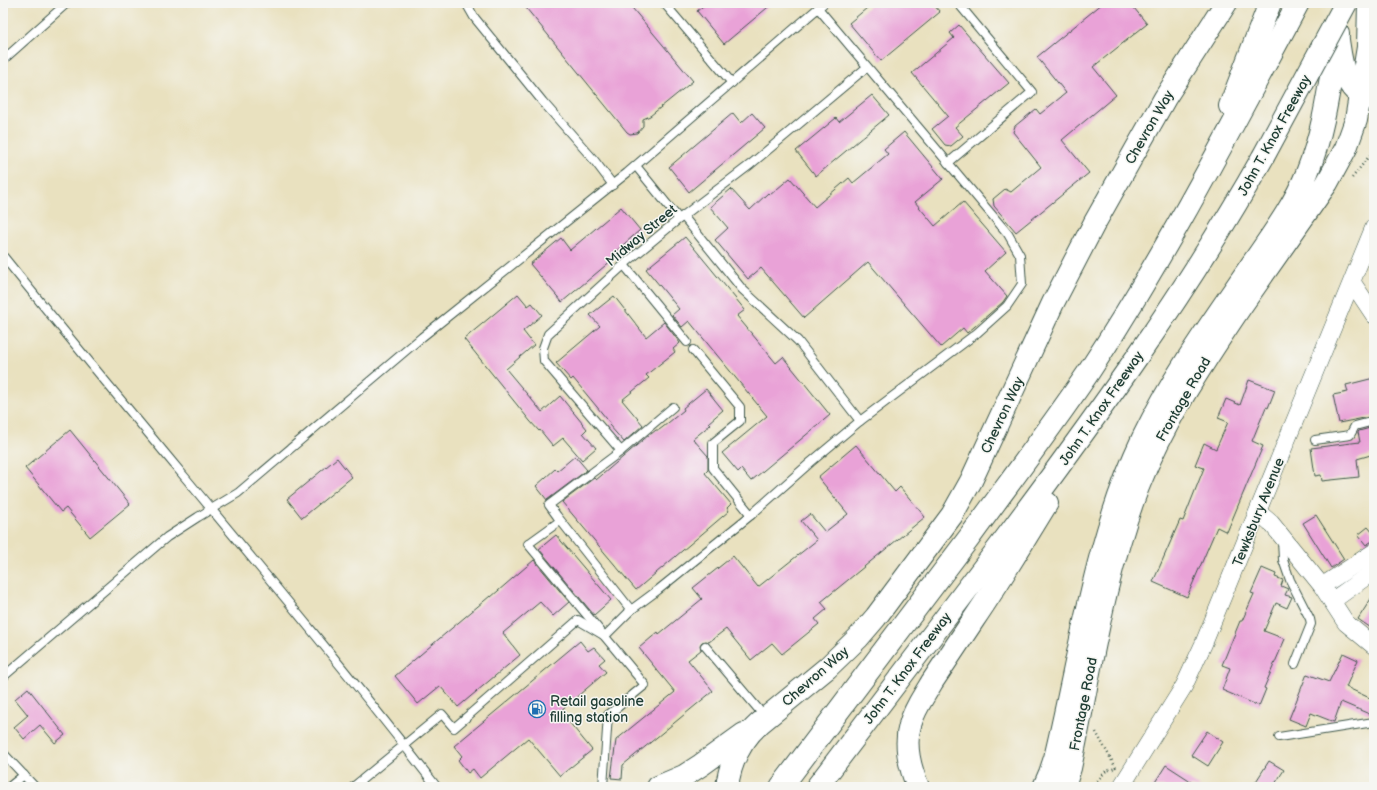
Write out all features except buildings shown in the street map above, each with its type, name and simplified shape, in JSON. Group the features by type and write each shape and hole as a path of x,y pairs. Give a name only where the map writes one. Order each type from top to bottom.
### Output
{"main road":[{"name":"Chevron Way","path":"728,787 730,770 736,754 745,739 763,720 822,672 858,638 876,617 952,516 971,481 1053,303 1107,199 1165,98 1226,3"},
{"path":"1199,188 1270,3"},
{"name":"John T. Knox Freeway","path":"781,787 941,574 1088,373 1138,294 1199,188 1298,3"},
{"path":"1334,3 1342,62 1346,75 1353,88 1367,97"},
{"name":"John T. Knox Freeway","path":"821,782 1047,483 1155,332 1197,268 1263,157 1346,3"},
{"path":"1369,3 1368,41 1374,62"},
{"path":"1044,787 1057,751 1099,558 1110,521 1125,480 1146,432 1172,384 1196,346 1276,229 1301,186 1316,147 1324,113 1338,34"},
{"name":"Frontage Road","path":"1064,787 1070,768 1101,618 1115,559 1128,516 1144,473 1163,431 1193,378 1337,166 1367,97 1368,41"},
{"path":"918,787 908,753 908,738 910,726 920,701 1002,576 1155,332"},
{"path":"658,787 684,776 702,766 763,720"},
{"path":"908,753 927,787"}],"street":[{"name":"Tewksbury Avenue","path":"1121,787 1184,686 1203,645 1374,227"},
{"path":"1352,282 1374,315"},
{"path":"1258,512 1271,523 1322,586 1346,623 1374,646"},
{"path":"1322,586 1374,552"},
{"path":"1332,601 1374,571"}],"lane":[{"path":"3,60 67,3"},
{"path":"466,3 474,17 499,48 613,185"},
{"path":"664,3 732,83"},
{"path":"948,163 1032,92 958,3"},
{"path":"3,677 167,537 238,493 422,337 636,166 821,6 867,67 1008,234 1020,255 1022,284 1007,306 977,332 860,421 751,515 631,610 605,636"},
{"name":"Midway Street","path":"621,451 544,361 543,348 548,334 624,265 681,217 757,159 867,67"},
{"path":"636,166 742,289 798,341 860,421"},
{"path":"3,256 88,362 212,509 404,745 436,787"},
{"path":"624,265 687,342"},
{"path":"693,350 740,407 740,421 713,443 713,468 751,515"},
{"path":"631,610 549,505 621,451 673,407"},
{"path":"1315,440 1350,435 1355,426 1374,421"},
{"path":"560,521 528,544 645,684 608,715 604,787"},
{"path":"1282,536 1283,560 1290,580 1310,619 1311,624 1295,664"},
{"path":"353,787 442,714 454,728 578,620 605,636"},
{"path":"705,646 763,720"},
{"path":"1279,737 1374,722"},
{"path":"3,753 35,787"},
{"path":"9,787 24,775"}],"path":[{"path":"1347,184 1374,150"},
{"path":"1092,787 1106,771 1116,768 1095,730 1094,737"}],"place":[{"name":"Retail gasoline filling station","path":"537,709"}]}
